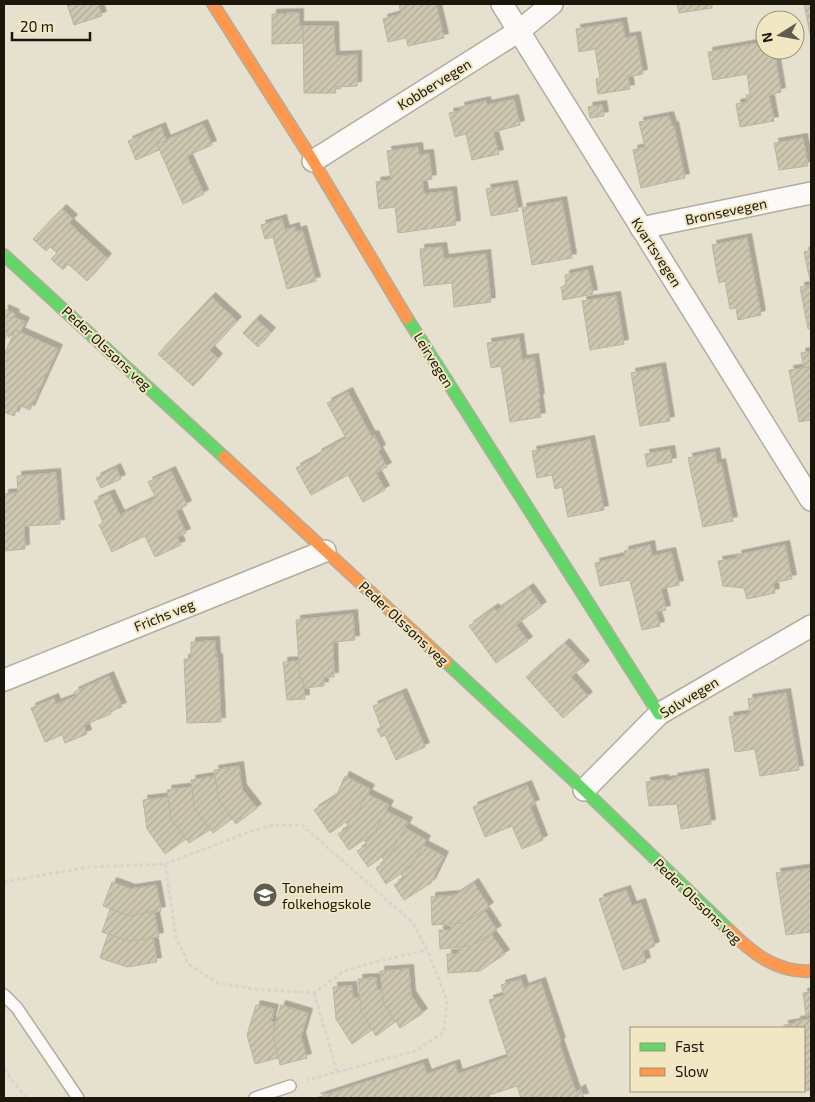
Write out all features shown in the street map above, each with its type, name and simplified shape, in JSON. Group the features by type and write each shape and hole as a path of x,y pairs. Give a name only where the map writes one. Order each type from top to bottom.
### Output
{"street":[{"name":"Leirvegen","path":"213,4 312,161 390,291 659,714"},
{"name":"Kvartsvegen","path":"502,4 811,500"},
{"name":"Kobbervegen","path":"312,161 519,31 552,4"},
{"name":"Bronsevegen","path":"641,228 811,193"},
{"name":"Peder Olssøns veg","path":"4,255 223,454 325,551 584,790 750,951 780,968 803,972 811,971"},
{"name":"Frichs veg","path":"4,680 325,551"},
{"name":"Sølvvegen","path":"584,790 659,714 811,626"}],"lane":[{"path":"4,995 17,1008 78,1098"},
{"path":"255,1098 290,1086"}],"path":[{"path":"4,882 89,867 165,864 249,832 273,825 302,825 413,923 427,950 447,1000 444,1032 416,1051 337,1071 290,1086"},
{"path":"165,864 176,936 188,964 218,984 314,994 344,972 367,964 427,950"},
{"path":"314,994 337,1071"},
{"path":"4,1069 26,1098"}],"building":[{"path":"67,4 98,4 102,16 74,25"},
{"path":"399,4 436,4 444,38 408,46 406,38 388,42 383,19 401,14"},
{"path":"677,4 712,4 712,8 679,13"},
{"path":"804,4 811,4 811,39"},
{"path":"299,13 299,26 303,26 303,43 272,44 272,14"},
{"path":"622,22 625,38 636,36 643,74 628,77 630,89 598,94 596,79 600,78 595,49 579,52 576,29"},
{"path":"303,26 334,26 335,56 357,55 357,86 335,87 336,93 304,93"},
{"path":"755,44 755,60 776,60 781,92 769,95 774,121 740,127 736,104 748,102 746,95 750,95 747,74 713,80 708,52"},
{"path":"514,99 520,125 493,132 499,154 472,160 466,134 455,137 449,113 461,111 460,107 486,101 487,105"},
{"path":"602,105 604,116 590,118 588,107"},
{"path":"669,116 672,126 674,126 685,178 641,188 633,150 645,147 639,122"},
{"path":"203,124 212,145 187,156 204,194 183,204 157,144"},
{"path":"161,127 166,140 157,144 159,150 136,160 128,141"},
{"path":"803,138 808,166 779,170 774,143"},
{"path":"418,147 419,155 429,154 432,179 422,181 424,194 452,191 456,225 398,233 395,207 379,209 376,182 391,180 387,151"},
{"path":"513,185 518,211 491,216 486,189"},
{"path":"562,201 572,258 532,265 522,208"},
{"path":"62,209 73,219 69,223 107,258 87,281 68,264 63,270 51,259 57,253 50,247 46,251 33,239"},
{"path":"282,219 285,230 295,227 296,232 302,230 316,281 287,289 273,237 265,239 261,225"},
{"path":"747,238 761,315 738,320 736,308 730,309 725,281 719,283 712,245"},
{"path":"442,247 444,259 486,254 491,302 454,307 452,283 424,286 420,249"},
{"path":"811,250 811,285 804,252"},
{"path":"588,270 593,294 563,300 561,287 566,285 565,275"},
{"path":"811,285 811,329 808,329 800,287"},
{"path":"616,296 624,344 590,350 582,301"},
{"path":"211,297 237,321 210,350 218,358 193,386 158,354"},
{"path":"4,309 15,314 14,317 25,322 20,332 15,330 13,336 7,334 4,342"},
{"path":"256,319 271,332 258,347 243,333"},
{"path":"15,330 58,349 30,410 19,405 14,416 4,412 4,355"},
{"path":"519,338 522,360 534,358 541,417 510,422 501,366 491,368 487,343"},
{"path":"811,351 811,367 804,368 801,353"},
{"path":"661,367 670,421 640,426 631,373"},
{"path":"811,367 811,420 799,422 789,370"},
{"path":"348,392 371,436 374,435 381,449 378,451 387,467 376,473 385,490 363,502 348,475 311,495 296,468 346,438 327,403"},
{"path":"590,440 604,510 568,517 562,487 555,489 552,475 537,478 532,451"},
{"path":"670,450 672,462 647,467 645,454"},
{"path":"715,452 717,464 721,463 733,521 703,527 688,458"},
{"path":"116,468 121,479 101,488 96,478"},
{"path":"171,471 187,505 176,511 186,533 177,537 181,545 155,557 145,536 112,552 99,525 103,522 94,501 110,494 120,515 156,498 148,482"},
{"path":"56,473 60,524 24,526 25,549 4,551 4,494 18,493 17,476"},
{"path":"650,545 652,556 671,552 679,585 661,589 666,610 656,612 660,626 642,630 630,580 600,586 595,563 625,556 624,551"},
{"path":"785,545 792,579 773,583 775,593 747,599 744,588 723,586 718,561 738,558 737,555"},
{"path":"529,588 542,606 516,625 528,641 496,663 469,626 494,608 496,611"},
{"path":"353,614 355,640 333,642 334,677 324,677 324,686 304,688 303,678 300,679 296,620"},
{"path":"215,641 216,658 218,658 221,722 187,723 184,659 191,659 191,642"},
{"path":"565,643 585,665 571,677 588,696 563,718 526,677"},
{"path":"299,661 300,679 303,678 305,699 287,700 283,662"},
{"path":"109,676 122,707 110,711 111,714 84,725 87,734 65,743 62,735 45,742 31,708 54,698 56,704 76,696 74,692"},
{"path":"402,693 425,747 396,760 385,735 381,737 377,729 381,727 373,706"},
{"path":"786,693 799,770 760,776 755,749 735,752 729,717 750,714 748,699"},
{"path":"239,766 242,789 257,808 236,824 218,798 214,770"},
{"path":"704,773 711,824 681,829 677,804 649,806 646,782 664,779 664,781 674,780 673,778"},
{"path":"215,776 218,798 232,819 213,833 194,808 191,780"},
{"path":"345,776 370,789 356,815 330,833 314,810 336,796"},
{"path":"527,785 535,804 530,806 543,840 522,849 512,826 485,837 473,807"},
{"path":"192,787 194,808 210,830 189,843 171,819 167,790"},
{"path":"367,794 389,805 375,832 349,850 338,834 349,827 346,822 356,815"},
{"path":"168,797 171,819 186,839 165,854 147,829 143,800"},
{"path":"386,811 408,822 393,849 368,867 357,851 367,845 364,840 375,832"},
{"path":"405,828 426,840 412,866 386,884 376,868 385,862 382,857 393,849"},
{"path":"423,845 444,856 431,883 404,900 394,885 404,878 401,874 412,866"},
{"path":"811,868 811,932 786,935 776,873"},
{"path":"112,882 131,889 156,885 161,911 130,916 103,906"},
{"path":"474,883 489,907 464,923 432,925 431,897 456,895"},
{"path":"626,890 632,906 641,903 655,946 643,951 646,962 623,970 599,899"},
{"path":"110,909 130,916 154,911 159,937 129,941 102,932"},
{"path":"484,910 497,930 471,946 440,949 439,930 451,930 450,924 464,923"},
{"path":"108,934 129,941 153,938 157,962 127,967 100,958"},
{"path":"491,934 505,954 480,971 448,973 447,954 459,954 458,947 471,946"},
{"path":"409,969 411,995 423,1013 400,1028 384,1004 380,971"},
{"path":"376,978 377,990 382,990 384,1004 395,1022 376,1036 361,1011 358,979"},
{"path":"521,979 524,988 541,982 576,1092 581,1089 584,1098 521,1098 517,1086 489,1095 490,1098 316,1098 423,1063 427,1074 455,1064 458,1074 508,1057 489,1000 504,995 501,985"},
{"path":"352,986 353,998 360,997 361,1011 372,1030 352,1044 336,1019 333,987"},
{"path":"811,992 811,1015 806,1016 803,993"},
{"path":"256,1005 274,1009 271,1021 275,1023 273,1033 278,1058 255,1064 247,1035"},
{"path":"281,1005 308,1013 301,1037 307,1058 280,1065 273,1033"},
{"path":"811,1019 811,1090 805,1091 805,1027 784,1027 784,1025 796,1023 796,1021"}],"traffic: fast":[{"path":"4,255 224,457"},
{"path":"407,318 659,714"},
{"path":"446,662 584,790 729,930"}],"traffic: slow":[{"path":"213,4 313,161 407,318"},
{"path":"224,457 446,662"},
{"path":"729,930 756,954 766,960 787,969 811,971"}],"place":[{"name":"Toneheim folkehøgskole","path":"265,895"}]}
